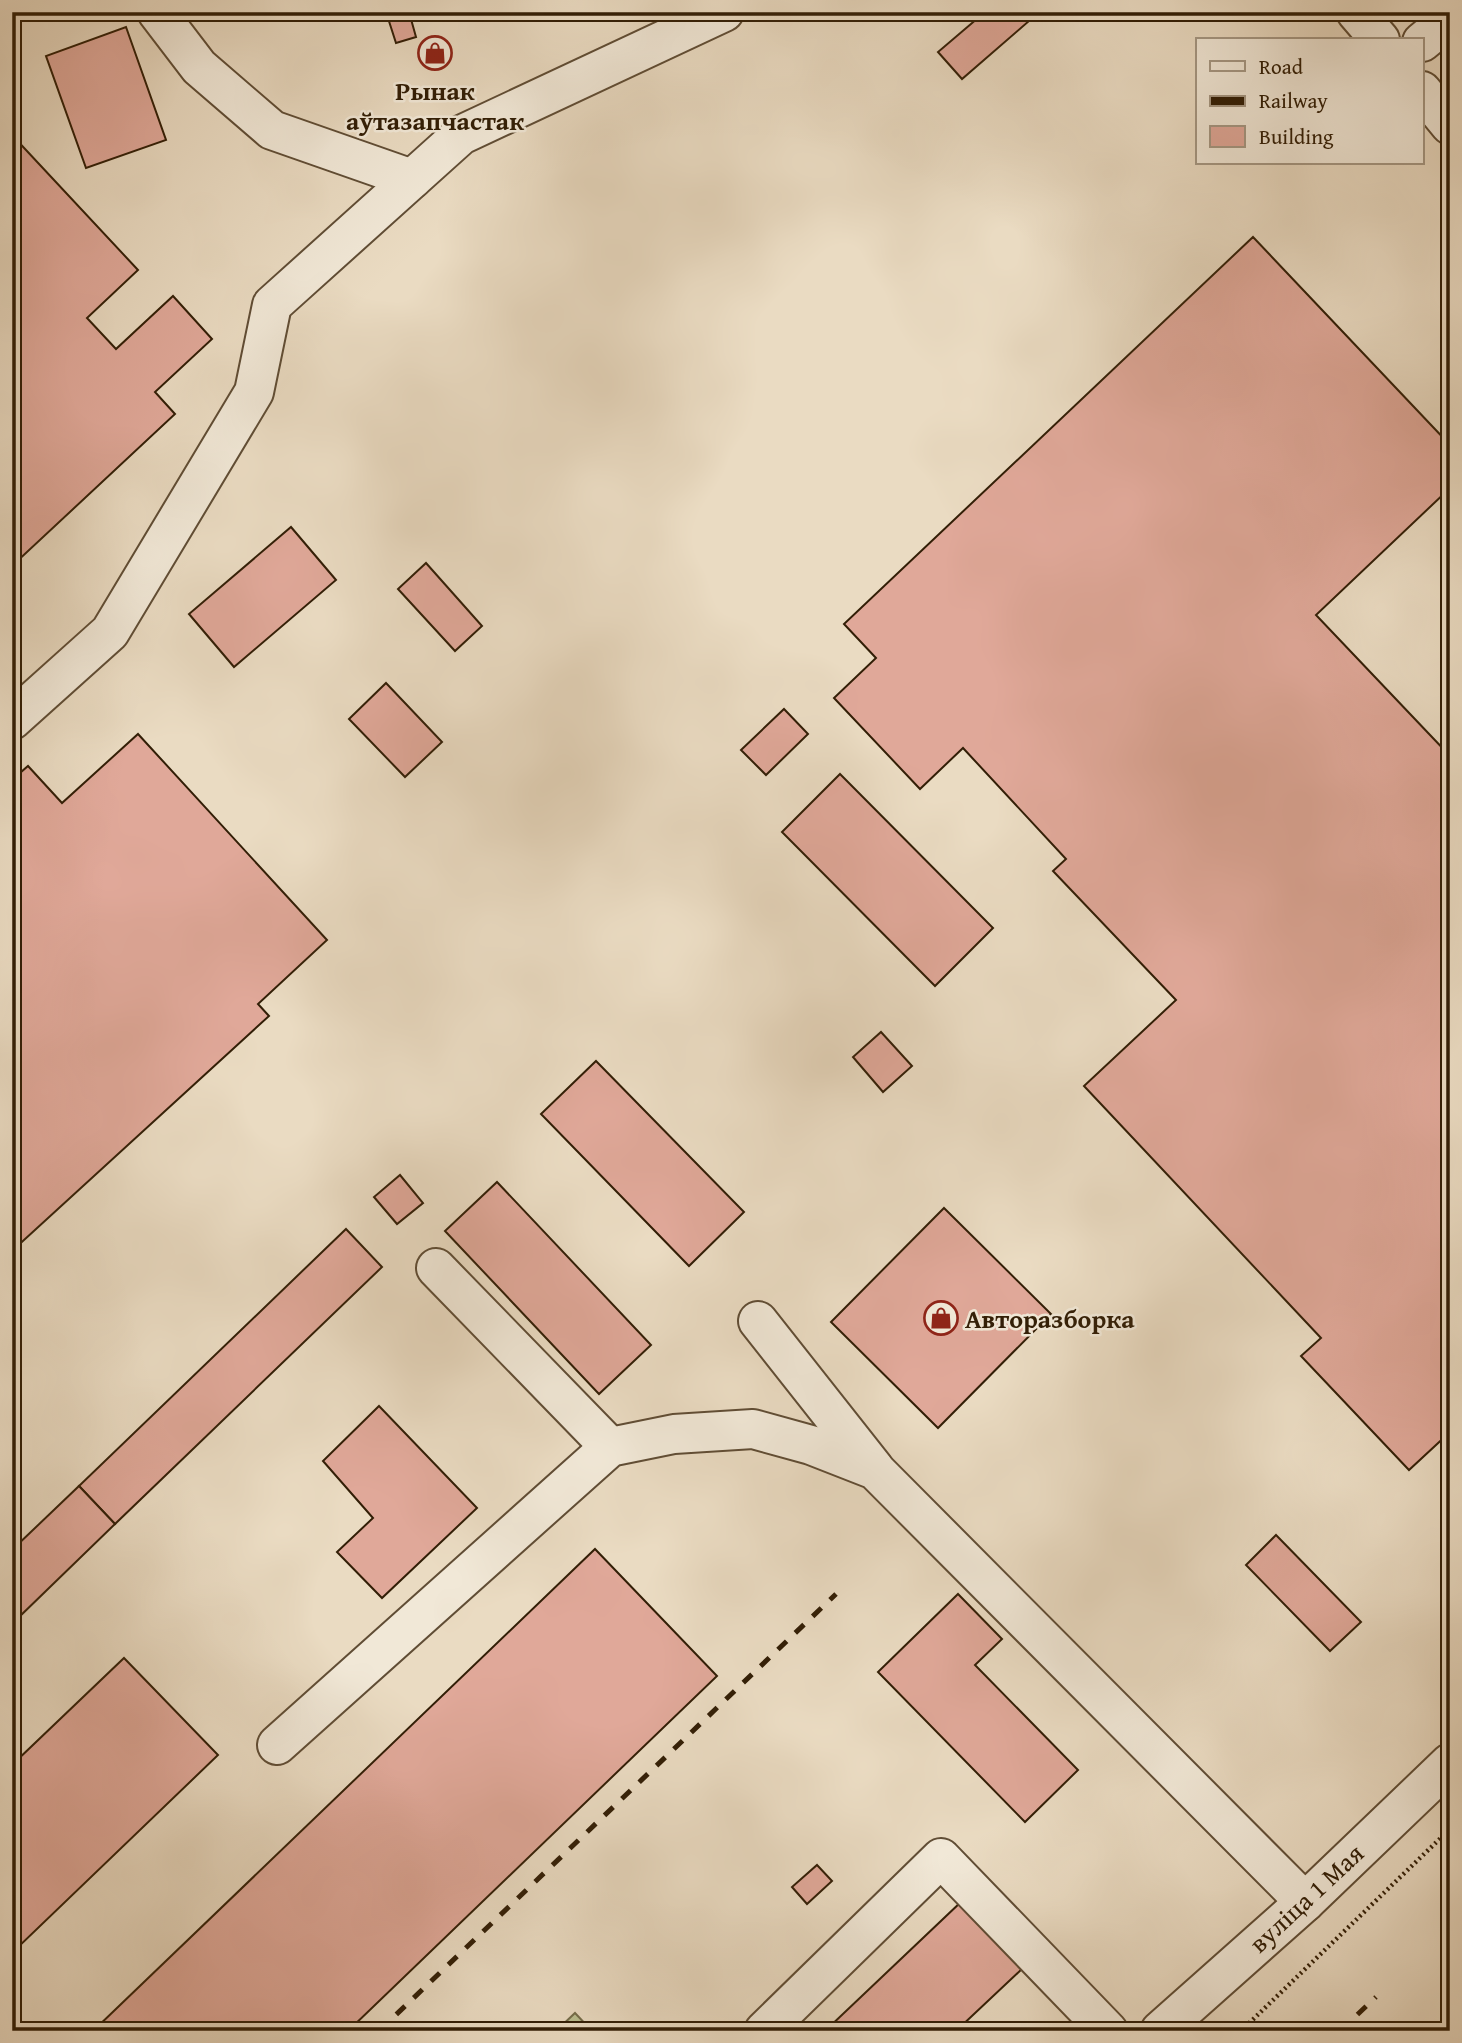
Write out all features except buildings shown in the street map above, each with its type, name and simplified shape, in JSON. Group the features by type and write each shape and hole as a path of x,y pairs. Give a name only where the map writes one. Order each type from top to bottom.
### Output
{"street":[{"path":"157,12 199,67 272,130 412,179"},
{"path":"12,720 110,632 254,392 272,305 461,135 724,12"},
{"path":"1356,12 1378,38"},
{"path":"1424,40 1450,19"},
{"path":"1424,93 1450,125"},
{"path":"436,1268 610,1447"},
{"path":"758,1321 875,1470 1305,1902"},
{"path":"277,1745 610,1447 674,1434 753,1429 811,1445 875,1470"},
{"name":"вуліца 1 Мая","path":"1160,2031 1305,1902 1450,1763"},
{"path":"764,2031 941,1858 1108,2031"}],"path":[{"path":"1241,2031 1450,1829"}],"green space":[{"path":"575,2013 592,2031 556,2031"}],"railway":[{"path":"379,2031 836,1594"},
{"path":"1340,2031 1376,1997"}],"place":[{"name":"Рынак аўтазапчастак","path":"435,53"},
{"name":"Авторазборка","path":"941,1318"}]}
